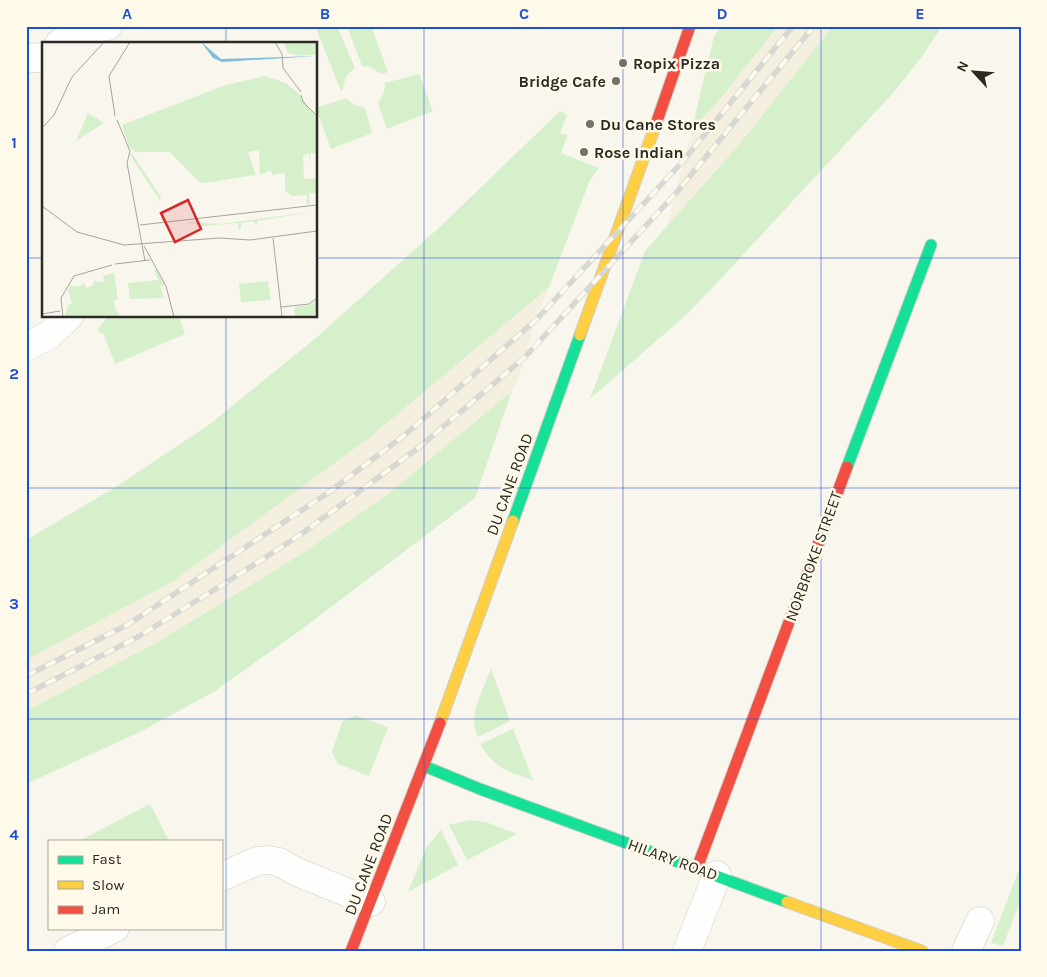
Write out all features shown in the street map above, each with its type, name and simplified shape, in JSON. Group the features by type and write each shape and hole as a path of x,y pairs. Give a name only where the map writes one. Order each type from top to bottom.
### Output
{"street":[{"path":"61,42 76,31 108,26"},
{"name":"DU CANE ROAD","path":"351,951 424,766 690,26"},
{"name":"NORBROKE STREET","path":"687,951 707,871 823,528 931,244"},
{"path":"26,347 49,335 67,318"},
{"name":"HILARY ROAD","path":"424,766 480,789 922,951"},
{"path":"222,877 257,861 269,860 278,862 297,872 371,902"},
{"path":"966,951 980,921"},
{"path":"68,951 111,930"}],"shaded area":[{"path":"778,26 833,26 737,147 667,227 692,129 720,99"},
{"path":"549,287 536,320 519,376 512,391 388,494 303,553 158,642 26,711 26,660 172,582 369,438"}],"green space":[{"path":"315,26 337,26 355,68 348,75 341,91"},
{"path":"347,26 371,26 388,72 381,74 371,67 362,66"},
{"path":"722,26 778,26 720,99 692,129 714,36"},
{"path":"833,26 942,26 921,58 893,93 715,285 686,315 590,399 645,251 737,147"},
{"path":"419,74 433,111 387,129 378,103 384,93 385,83"},
{"path":"346,98 354,105 365,108 372,133 331,149 318,113 318,107"},
{"path":"560,111 567,115 560,133 568,135 561,153 599,168 590,180 549,287 369,438 172,582 26,660 26,540 114,488 210,424 317,337 443,224"},
{"path":"106,318 180,318 185,334 115,364 104,335 97,330"},
{"path":"512,391 475,498 298,632 215,691 142,731 26,784 26,711 158,642 303,553 388,494"},
{"path":"491,669 510,721 478,737 475,729 475,712 480,694"},
{"path":"355,715 388,727 369,776 338,764 332,752 342,722"},
{"path":"513,729 533,780 496,764 480,744"},
{"path":"150,804 168,840 81,840"},
{"path":"469,820 486,822 517,834 467,860 449,825"},
{"path":"441,830 458,865 408,892 426,848"},
{"path":"1021,864 1021,899 1003,946 991,943"}],"railway":[{"path":"26,676 127,625 328,493 406,434 536,320 684,160 793,26"},
{"path":"26,694 136,638 224,584 300,535 417,449 525,357 676,193 814,26"}],"traffic: fast":[{"path":"847,467 931,245"},
{"path":"513,521 580,335"},
{"path":"424,766 480,789 787,902"}],"traffic: slow":[{"path":"580,335 657,121"},
{"path":"440,723 513,521"},
{"path":"787,902 922,951"}],"traffic: jam":[{"path":"657,121 690,26"},
{"path":"697,868 847,467"},
{"path":"351,951 440,723"}],"place":[{"name":"Ropix Pizza","path":"623,63"},
{"name":"Bridge Cafe","path":"616,81"},
{"name":"Du Cane Stores","path":"590,124"},
{"name":"Rose Indian","path":"584,152"}]}
